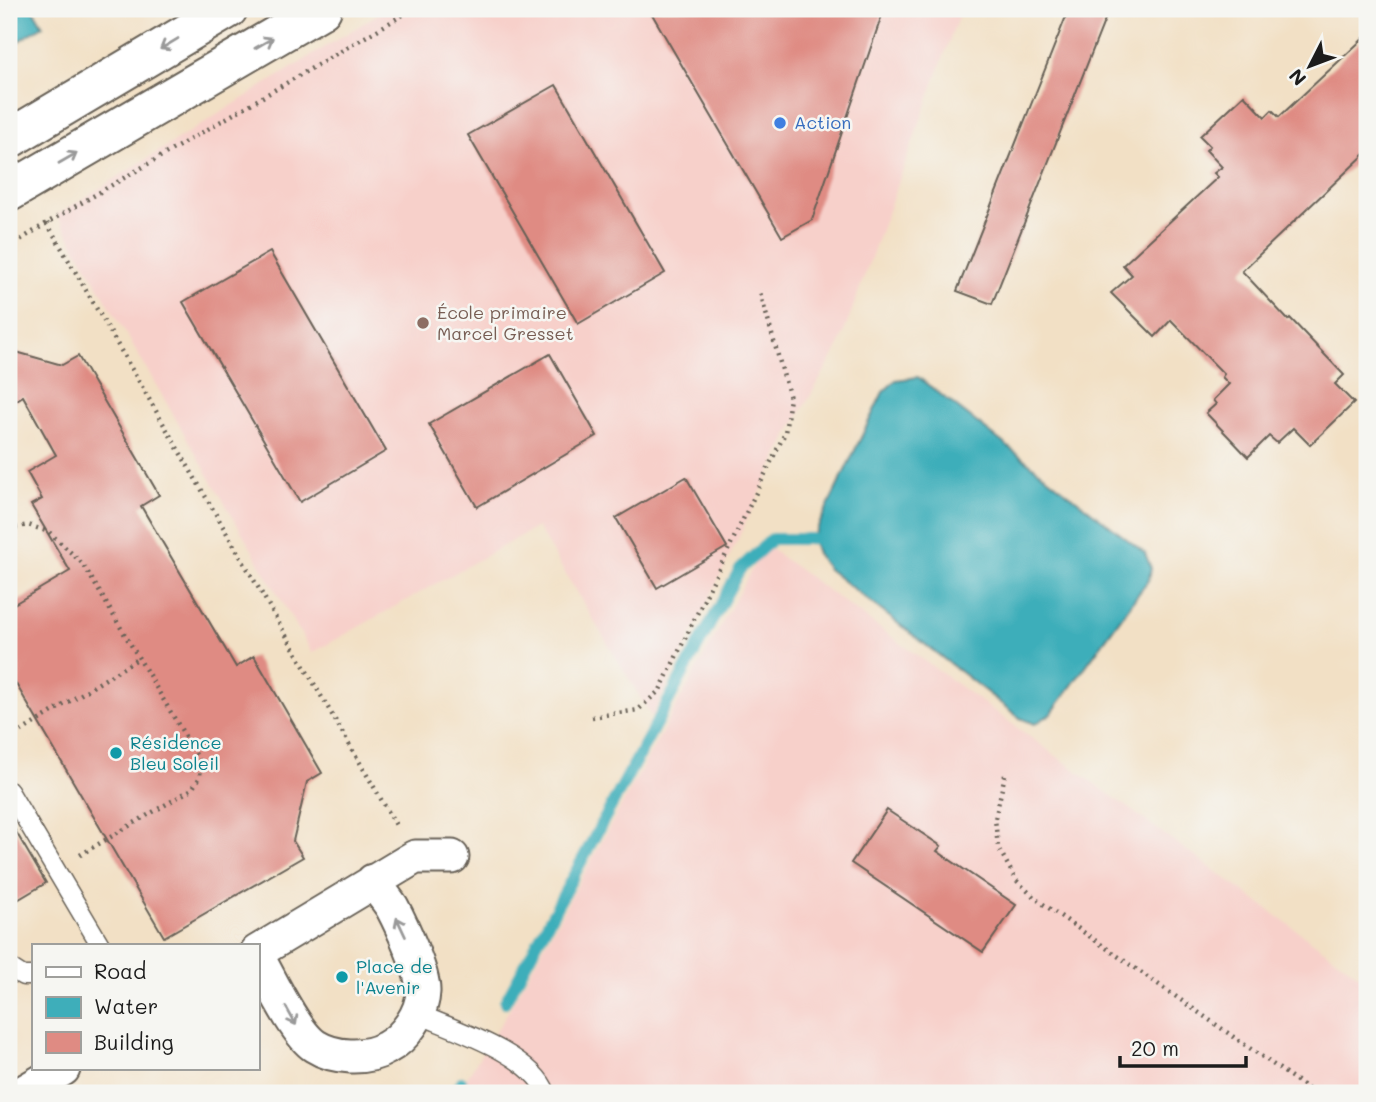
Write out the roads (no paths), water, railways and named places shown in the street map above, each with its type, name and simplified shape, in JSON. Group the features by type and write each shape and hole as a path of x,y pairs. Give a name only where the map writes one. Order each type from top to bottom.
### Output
{"main road":[{"path":"9,139 228,9"},
{"path":"9,192 322,9"}],"street":[{"path":"259,953 415,857 452,857"},
{"path":"259,958 299,1031 314,1046 338,1055 362,1056 386,1049 406,1032 418,1014 423,992 418,964 392,907 373,881"},
{"path":"22,1093 61,1070"}],"lane":[{"path":"9,791 96,944"},
{"path":"9,967 23,976 32,976"},
{"path":"418,1014 486,1042 524,1065 546,1093"}],"water":[{"path":"16,9 33,9 43,26 9,47 9,13"},
{"path":"918,377 1145,553 1151,568 1149,579 1051,714 1035,724 1020,718 828,569 818,556 812,539 883,392 896,380"}],"waterway":[{"path":"505,1002 740,569 772,539 812,539"},
{"path":"454,1093 461,1082"}],"place":[{"name":"Action","path":"780,123"},
{"name":"École primaire Marcel Gresset","path":"423,323"},
{"name":"Résidence Bleu Soleil","path":"116,753"},
{"name":"Place de l'Avenir","path":"342,977"}]}
